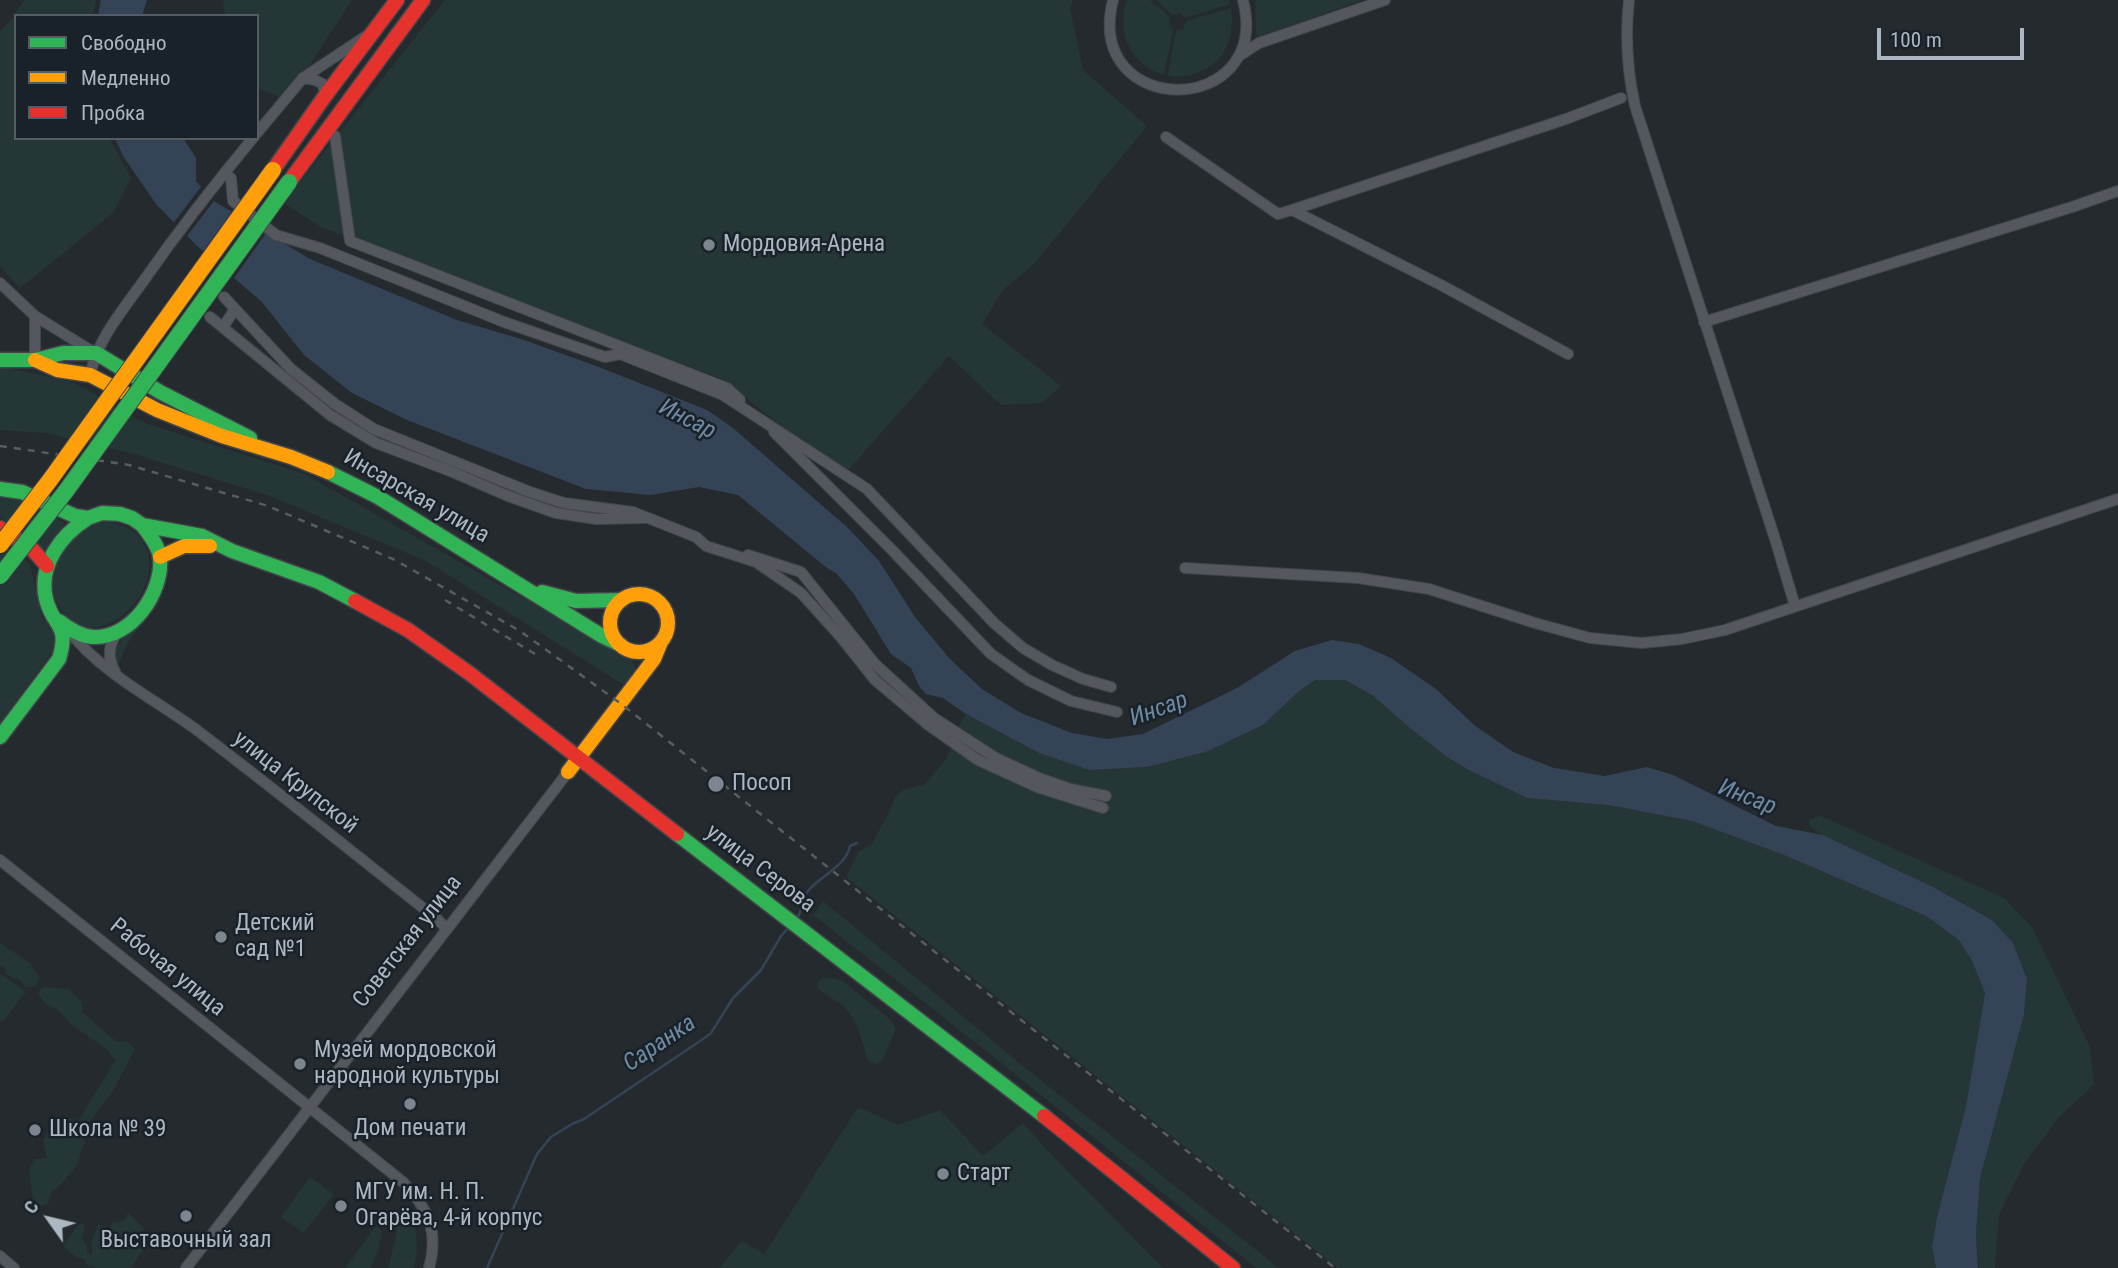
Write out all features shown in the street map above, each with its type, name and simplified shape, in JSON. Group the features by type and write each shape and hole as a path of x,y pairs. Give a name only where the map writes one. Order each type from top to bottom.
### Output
{"street":[{"path":"0,545 50,480 325,96 397,0"},
{"path":"0,576 66,491 423,0"},
{"path":"1113,0 1109,26 1116,52 1132,73 1155,87 1168,90 1195,89 1219,77 1236,59 1259,43 1385,0"},
{"path":"1236,59 1242,48 1247,24 1243,0"},
{"path":"1629,0 1626,23 1627,54 1634,106 1795,606"},
{"path":"259,131 303,78 374,30"},
{"path":"303,78 323,84 325,96"},
{"path":"1166,137 1278,214 1566,119 1621,98"},
{"path":"335,136 350,241 727,388 893,551 991,654 1028,680 1071,701 1117,712"},
{"path":"90,375 96,353 108,330 175,237 251,140"},
{"path":"231,178 233,201 276,235 320,248 504,322 605,357 620,354 723,395 867,489 994,622 1023,648 1083,679 1111,687"},
{"path":"1704,323 2118,191"},
{"path":"1292,211 1441,285 1568,354"},
{"path":"0,283 35,316 96,353"},
{"path":"224,298 291,369 335,404 374,429 530,492 564,503 633,512 696,537 706,546 756,562 801,593 875,680 927,724 978,760 1037,787 1103,807"},
{"path":"223,327 235,309"},
{"path":"35,316 35,360"},
{"path":"210,317 330,415 376,443 556,513 596,519 648,518"},
{"name":"Инсарская улица","path":"0,360 35,360 62,353 96,353 160,392 279,453"},
{"name":"Инсарская улица","path":"35,360 57,370 90,375 158,410 222,436 279,453 345,479 527,588 573,619 624,647"},
{"name":"улица Серова","path":"0,489 22,492 67,513 88,518 102,513 120,514 142,525 202,536 232,551"},
{"path":"1185,568 1357,578 1429,589 1590,638 1642,643 1682,639 1725,630 2118,499"},
{"path":"88,518 66,535 47,566 44,584 46,597 49,607 61,622 82,635 107,636 118,632"},
{"path":"116,674 108,654 113,639 137,616 157,582 160,557 150,534 142,525"},
{"path":"0,528 33,550 47,566"},
{"name":"улица Серова","path":"160,557 183,544 197,543 232,551 319,582 408,630 469,673 1063,1130 1233,1268"},
{"path":"725,552 755,556 801,572 875,664 934,718 967,740 996,758 1039,778 1070,789 1106,796"},
{"name":"Инсарская улица","path":"527,588 576,601 622,600"},
{"path":"624,647 643,651 651,649 663,638 668,622 666,613 656,600 640,594 631,595 622,600 610,622 615,639 638,660 640,677"},
{"path":"0,737 59,659 64,646 61,622"},
{"name":"улица Крупской","path":"61,622 93,658 193,728 447,929"},
{"name":"Советская улица","path":"186,1268 654,659 663,638"},
{"name":"Рабочая улица","path":"0,860 402,1182 422,1205 432,1230 429,1268"},
{"path":"0,1256 14,1268"}],"shaded area":[{"path":"24,0 96,0 93,14 15,14"},
{"path":"223,0 352,0 287,100 259,89 259,14 225,14"},
{"name":"Мордовия-Арена","path":"445,0 1073,0 1070,8 1083,70 1147,126 1035,263 1002,291 982,324 1061,386 1042,403 1001,405 949,356 844,475 720,378 321,227 285,204"},
{"path":"1127,0 1150,0 1170,17 1169,24 1173,29 1164,75 1143,64 1129,46 1123,24"},
{"path":"1156,0 1229,0 1230,4 1185,18 1179,13 1173,15"},
{"path":"1255,0 1363,0 1260,36 1256,34"},
{"path":"1231,8 1230,37 1218,60 1197,73 1168,76 1176,30 1183,29 1186,21"},
{"path":"14,15 14,140 110,140 131,178 113,213 20,288 0,267 0,31"},
{"path":"0,366 75,383 145,423 305,474 630,659 636,667 624,685 426,561 267,495 134,454 46,433 0,430"},
{"path":"0,498 34,505 65,524 45,550 0,517"},
{"path":"106,522 127,528 136,533 143,542 149,560 147,579 139,598 126,613 109,623 92,627 75,623 60,608 53,581 62,554 71,542 93,525"},
{"path":"0,543 30,564 42,617 55,637 55,648 0,723"},
{"path":"141,624 127,644 118,665 115,662 115,648"},
{"path":"1315,680 1345,680 1372,695 1447,757 1527,798 1608,805 1692,821 1784,855 1926,916 1959,940 1972,961 1985,993 1966,1106 1937,1217 1932,1247 1936,1268 1338,1268 846,877 859,851 871,845 895,797 903,790 925,784 946,759 955,731 966,714 1039,753 1089,770 1147,767 1206,752 1263,725"},
{"path":"1821,816 2004,898 2032,927 2090,1047 2094,1085 2059,1117 2024,1164 1999,1215 1995,1268 1979,1268 1976,1234 1980,1178 2024,1015 2027,979 2013,943 1992,920 1933,887 1809,826 1809,820"},
{"path":"823,901 1028,1070 1279,1268 1256,1268 813,915"},
{"path":"0,943 30,963 40,978 35,987 25,987 22,982 6,974 6,969 0,966"},
{"path":"0,973 26,992 2,1023 0,1021"},
{"path":"826,977 843,981 892,1021 896,1029 884,1057 877,1064 869,1062 856,1024 848,1011 818,989 817,982"},
{"path":"42,987 68,989 82,1002 82,1012 117,1042 126,1041 135,1049 113,1091 82,1132 85,1143 78,1163 52,1191 48,1204 39,1206 33,1201 29,1170 34,1159 47,1158 43,1140 60,1117 79,1120 115,1061 108,1050 72,1025 57,1009 46,1004 38,995"},
{"name":"Старт","path":"858,1107 898,1125 940,1110 983,1156 1023,1123 1163,1268 719,1268 742,1241 764,1254"},
{"path":"310,1177 334,1194 303,1233 281,1217"},
{"path":"405,1211 415,1230 417,1246 414,1268 388,1268 397,1220"},
{"path":"128,1213 143,1228 147,1240 146,1246 130,1268 87,1266 85,1259 79,1259 63,1247 81,1223 85,1226 82,1239 87,1246 87,1253 91,1255 91,1242 98,1224 109,1228 113,1222 123,1221"},
{"path":"376,1226 382,1231 371,1268 345,1268"}],"water":[{"path":"101,0 147,0 143,14 98,14"},
{"name":"Инсар","path":"116,140 184,140 196,158 196,181 214,201 310,259 457,320 599,367 707,410 733,428 848,528 879,561 915,617 949,658 982,689 1021,713 1072,733 1107,739 1143,734 1237,688 1295,651 1332,640 1359,644 1391,658 1436,689 1474,725 1513,752 1554,768 1605,776 1647,767 1673,775 1776,826 1823,835 1933,887 1992,920 2013,943 2027,979 2024,1015 1980,1178 1976,1234 1978,1268 1936,1268 1932,1247 1937,1217 1966,1106 1985,993 1972,961 1959,940 1926,916 1784,855 1692,821 1608,805 1527,798 1447,757 1372,695 1345,680 1315,680 1263,725 1206,752 1147,767 1089,770 1039,753 966,714 943,698 926,694 911,668 891,654 854,594 836,573 738,495 699,487 651,495 586,489 407,420 352,393 304,355 262,302 196,245 156,204 123,156"}],"pier":[{"path":"203,184 216,198 185,239 172,225"},
{"path":"234,209 269,229 232,281 201,254"}],"waterway":[{"name":"Саранка","path":"797,918 808,891 844,859 850,846 857,843"},
{"name":"Саранка","path":"487,1268 537,1154 551,1137 584,1119 711,1033 733,998 761,970 781,936 791,925"}],"railway":[{"path":"0,446 129,465 268,506 395,560 520,631 620,703 1335,1268"},
{"path":"445,600 535,654"}],"traffic: fast":[{"path":"0,576 66,491 289,182"},
{"path":"0,360 35,360 63,353 96,353 160,392 250,438"},
{"path":"328,472 378,497 602,636 621,645"},
{"path":"0,489 22,492 75,516 88,518 102,513 120,514 142,525 202,536 232,551 319,582 355,601"},
{"path":"0,737 59,659 62,632 46,599 45,574 61,542 88,518"},
{"path":"59,621 84,635 107,636 132,622 142,611 150,599 160,572 156,545 142,525"},
{"path":"542,592 576,601 622,600"},
{"path":"677,834 1044,1116"}],"traffic: slow":[{"path":"0,545 50,480 273,170"},
{"path":"35,360 57,370 90,375 157,410 222,436 291,457 328,472"},
{"path":"160,557 184,546 210,546"},
{"path":"639,594 655,599 663,607 668,623 663,639 655,647 639,652 623,647 615,639 610,623 615,607 623,599 639,594"},
{"path":"568,772 654,659 661,642"}],"traffic: jam":[{"path":"273,170 397,0"},
{"path":"289,182 423,0"},
{"path":"0,528 33,550 47,566"},
{"path":"355,601 408,630 469,673 677,834"},
{"path":"1044,1116 1233,1268"}],"place":[{"name":"Мордовия-Арена","path":"709,245"},
{"name":"Посоп","path":"716,784"},
{"name":"Детский сад №1","path":"221,937"},
{"name":"Музей мордовской народной культуры","path":"300,1064"},
{"name":"Дом печати","path":"410,1104"},
{"name":"Школа № 39","path":"35,1130"},
{"name":"Старт","path":"943,1174"},
{"name":"МГУ им. Н. П. Огарёва, 4-й корпус","path":"341,1206"},
{"name":"Выставочный зал","path":"186,1216"}]}
